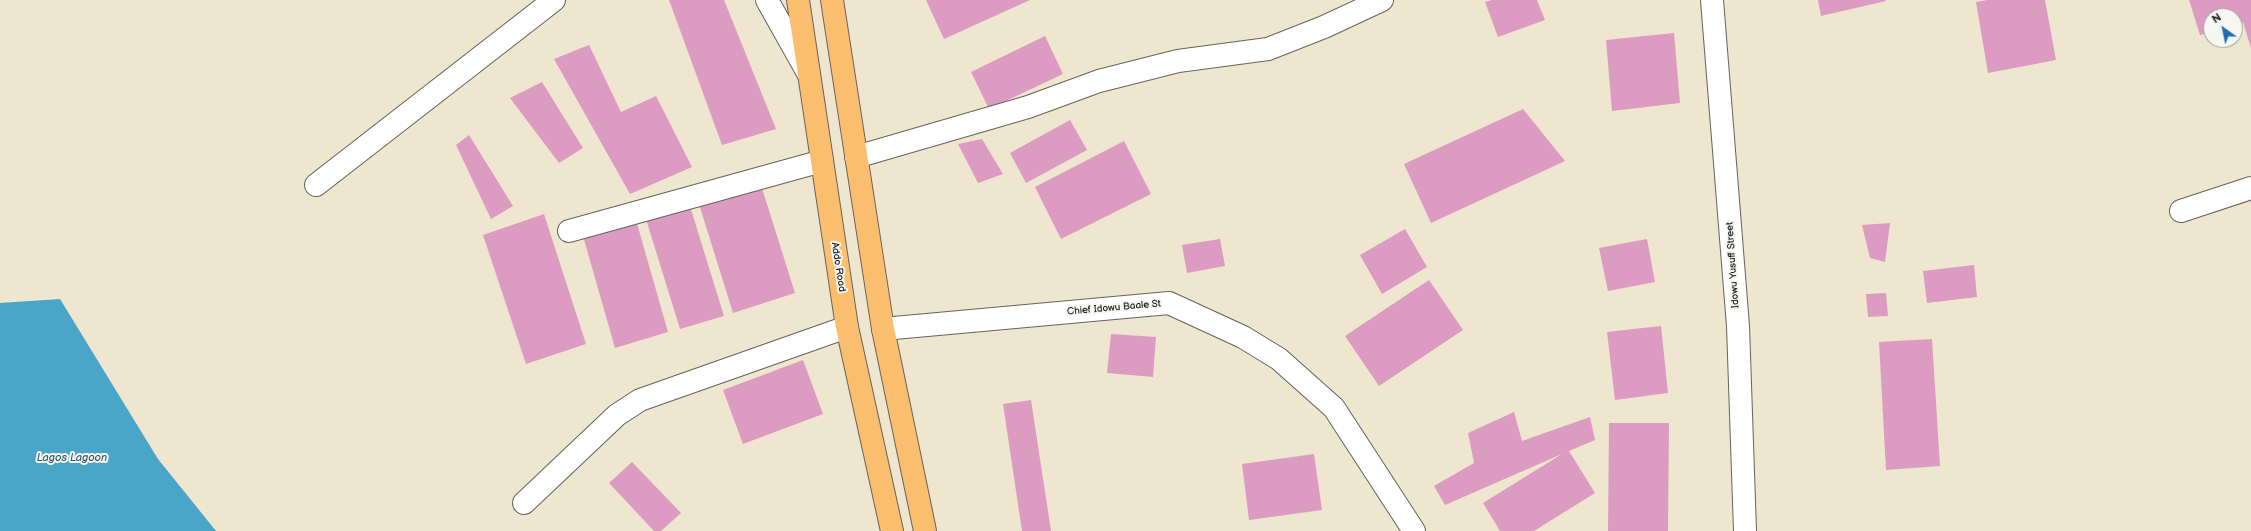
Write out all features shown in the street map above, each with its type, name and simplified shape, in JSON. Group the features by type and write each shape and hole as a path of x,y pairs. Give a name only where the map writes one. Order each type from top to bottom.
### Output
{"main road":[{"name":"Addo Road","path":"798,0 847,327 892,531"},
{"path":"832,0 883,329 926,531"}],"street":[{"path":"316,185 554,0"},
{"path":"767,0 808,73"},
{"path":"856,157 1028,107 1099,81 1178,61 1268,49 1324,27 1382,0"},
{"name":"Idowu Yusuff Street","path":"1712,0 1738,326 1745,531"},
{"path":"569,231 822,161"},
{"path":"2182,212 2251,188"},
{"name":"Chief Idowu Baale St","path":"883,329 1169,303 1243,337 1280,359 1334,408 1414,531"},
{"path":"524,503 617,415 640,400 847,327"}],"water":[{"name":"Lagos Lagoon","path":"60,299 158,459 216,531 0,531 0,303"}],"building":[{"path":"669,0 724,0 776,129 722,145"},
{"path":"926,0 1030,0 944,39"},
{"path":"1492,0 1537,0 1545,20 1498,37 1485,2"},
{"path":"1818,0 1885,0 1886,1 1821,16"},
{"path":"1987,0 2045,0 2056,60 1988,73 1976,2"},
{"path":"2189,0 2251,0 2251,48 2243,22 2243,8 2203,8 2203,34 2200,35"},
{"path":"1674,33 1680,103 1612,111 1606,40"},
{"path":"1045,36 1063,74 989,109 971,72"},
{"path":"589,45 621,112 656,96 692,167 630,194 554,59"},
{"path":"542,82 583,148 559,163 510,98"},
{"path":"1523,109 1565,161 1431,223 1404,164"},
{"path":"1070,120 1087,150 1026,183 1010,153"},
{"path":"469,135 513,206 491,219 456,145"},
{"path":"982,139 1003,174 978,183 958,144"},
{"path":"1124,141 1151,194 1061,239 1035,187"},
{"path":"761,185 795,293 733,313 699,204"},
{"path":"689,203 724,316 680,329 645,216"},
{"path":"544,214 586,344 526,364 483,235"},
{"path":"636,220 668,332 615,348 583,236"},
{"path":"1890,223 1885,262 1870,258 1862,225"},
{"path":"1405,229 1427,267 1382,294 1360,255"},
{"path":"1220,239 1225,266 1187,273 1182,245"},
{"path":"1647,239 1655,282 1608,291 1599,248"},
{"path":"1974,265 1977,297 1927,303 1923,271"},
{"path":"1429,280 1463,330 1379,386 1345,336"},
{"path":"1886,293 1888,316 1868,317 1866,294"},
{"path":"1661,326 1668,393 1615,400 1607,332"},
{"path":"1111,334 1156,337 1153,377 1107,373"},
{"path":"1932,339 1940,466 1886,470 1879,342"},
{"path":"803,360 823,414 743,444 723,390"},
{"path":"1031,400 1051,531 1022,531 1003,404"},
{"path":"1514,412 1522,441 1590,417 1595,440 1569,451 1595,493 1534,531 1500,531 1483,503 1562,454 1445,505 1434,486 1474,463 1468,433"},
{"path":"1609,423 1669,423 1668,531 1608,531"},
{"path":"1314,454 1322,510 1249,520 1242,464"},
{"path":"632,462 681,513 661,531 654,531 609,483"}]}
